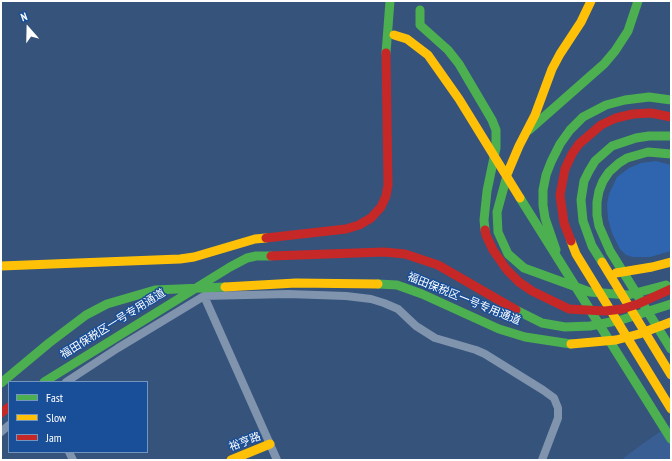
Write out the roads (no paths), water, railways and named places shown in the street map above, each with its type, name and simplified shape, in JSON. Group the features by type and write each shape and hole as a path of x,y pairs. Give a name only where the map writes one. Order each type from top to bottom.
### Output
{"main road":[{"path":"1,266 180,259 194,257 255,239 346,229 359,225 371,218 380,207 386,196 388,185 386,48 390,1"},
{"path":"591,1 552,69 535,115 525,134 502,188 497,212 496,223 498,232 508,254 520,265 535,273 590,292 628,295 671,284"},
{"path":"525,134 542,117 598,70 616,51 623,41 638,1"},
{"path":"420,10 420,25 452,55 492,120 496,130 496,148 487,191 484,220 486,235 493,250 507,270 519,282 532,291 570,309 599,311 622,309 671,291"},
{"path":"394,36 408,39 428,55 459,99 671,439"},
{"path":"566,272 556,250 545,218 543,205 543,190 546,175 560,144 570,130 583,117 606,105 641,98 671,100"},
{"path":"671,117 651,113 633,114 616,118 601,125 590,133 576,149 565,169 560,194 564,223 576,254 671,409"},
{"path":"671,136 649,136 636,138 612,146 603,153 595,161 586,176 582,190 581,210 583,221 592,246 671,376"},
{"path":"671,148 639,153 623,160 609,172 599,191 597,202 599,226 610,251 671,349"},
{"path":"639,153 659,152 671,154"},
{"name":"福田保税区一号专用通道","path":"46,381 230,267 247,258 256,256 384,252 405,254 427,261 450,271 530,318 542,323 565,327 590,326 633,317"},
{"path":"535,273 561,278 577,278 652,267 671,262"},
{"name":"福田保税区一号专用通道","path":"1,383 48,343 86,316 107,304 154,290 288,284 386,284 409,288 499,329 525,337 567,344 582,344 616,340 639,334 670,322"},
{"path":"633,317 651,307 671,291"},
{"path":"633,317 671,304"},
{"name":"裕亨路","path":"231,460 270,444"},
{"name":"裕亨路","path":"248,460 270,444"}],"street":[{"path":"68,381 118,348 204,296 288,294 346,296 378,301 398,309 416,326 435,338 485,354 554,398 558,408 558,418 542,460"},
{"path":"204,296 277,460"}]}
